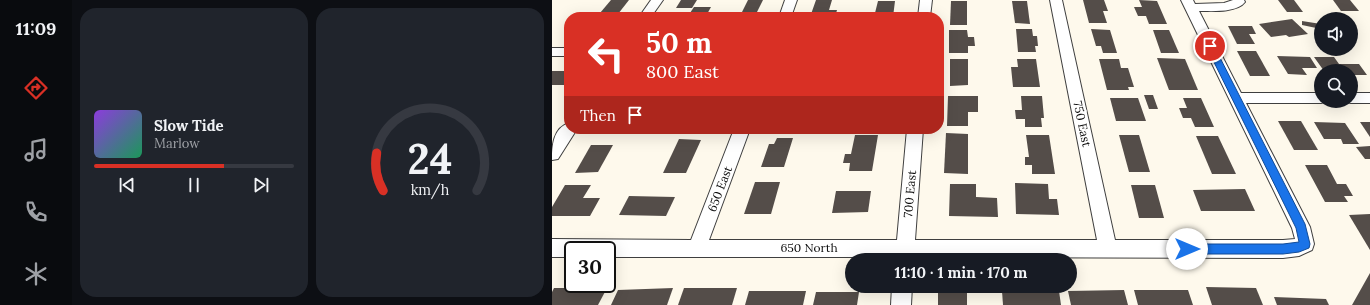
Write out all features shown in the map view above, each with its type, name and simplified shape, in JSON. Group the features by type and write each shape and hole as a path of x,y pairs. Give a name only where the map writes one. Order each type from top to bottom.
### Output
{"street":[{"path":"648,12 656,0"},
{"path":"787,12 791,0"},
{"path":"925,12 926,0"},
{"name":"750 East","path":"1056,0 1108,249"},
{"path":"1188,4 1225,7 1239,2"},
{"path":"1188,4 1236,98 1314,98"},
{"path":"552,52 564,52"},
{"name":"650 North","path":"946,253 1108,249 1283,249 1299,247 1305,244 1301,228 1236,98"},
{"path":"1358,98 1370,98"},
{"path":"552,154 566,134"},
{"name":"650 East","path":"697,248 740,134"},
{"name":"700 East","path":"905,253 915,134"},
{"name":"650 North","path":"552,248 697,248 870,253"},
{"path":"901,305 902,293"}],"building":[{"path":"611,0 629,0 620,12 601,12"},
{"path":"681,0 697,0 692,8 676,8"},
{"path":"748,0 763,0 757,12 742,12"},
{"path":"816,0 832,0 829,10 837,10 836,12 812,12"},
{"path":"1083,0 1104,0 1108,11 1103,11 1107,23 1089,23"},
{"path":"1139,0 1157,1 1167,24 1149,24 1146,16 1138,16 1134,7 1142,7"},
{"path":"1278,0 1294,0 1303,12 1287,12"},
{"path":"1333,0 1350,0 1359,11 1341,11"},
{"path":"878,1 895,1 894,12 875,12"},
{"path":"951,1 967,1 967,25 950,25"},
{"path":"1012,1 1027,1 1030,24 1015,23"},
{"path":"694,7 711,7 708,12 691,12"},
{"path":"1292,19 1308,34 1289,37 1286,35 1271,37 1259,24"},
{"path":"1302,21 1314,23 1314,28 1302,25"},
{"path":"1228,26 1252,26 1256,34 1249,34 1255,44 1237,44"},
{"path":"1016,29 1032,29 1033,36 1037,36 1038,46 1035,46 1036,52 1018,52"},
{"path":"1091,29 1110,30 1117,53 1103,53 1101,46 1096,46"},
{"path":"949,30 967,30 968,37 974,37 975,46 968,46 968,53 949,53"},
{"path":"1153,30 1169,30 1179,53 1161,53"},
{"path":"1237,51 1256,51 1270,76 1250,76"},
{"path":"1277,56 1310,57 1314,64 1314,68 1302,68 1307,75 1288,74"},
{"path":"1314,57 1334,57 1339,64 1319,64"},
{"path":"1157,58 1185,59 1198,90 1169,90"},
{"path":"950,59 968,59 968,85 950,86"},
{"path":"1017,59 1036,59 1040,87 1013,87 1011,67 1018,67"},
{"path":"1099,59 1119,59 1121,68 1128,68 1134,87 1128,87 1129,90 1107,90"},
{"path":"1358,64 1359,64 1367,75 1358,75"},
{"path":"552,71 564,71 564,85 552,85"},
{"path":"1144,95 1153,95 1158,109 1149,109"},
{"path":"948,96 978,96 978,112 968,112 968,126 947,126"},
{"path":"1021,96 1042,96 1044,118 1041,118 1042,127 1025,127 1025,119 1016,119 1015,110 1022,110"},
{"path":"1110,98 1138,98 1146,121 1116,121"},
{"path":"1183,98 1201,98 1214,127 1195,127 1191,118 1183,118 1179,108 1187,108"},
{"path":"1278,121 1301,121 1318,150 1294,150"},
{"path":"1314,122 1345,123 1359,144 1343,144 1341,139 1324,139"},
{"path":"1360,122 1370,122 1370,137"},
{"path":"946,133 968,134 968,174 944,173"},
{"path":"855,135 878,135 872,171 849,171 850,163 843,163 845,154 851,154"},
{"path":"1026,135 1049,135 1055,174 1032,174 1032,165 1025,165 1025,157 1029,157"},
{"path":"1119,135 1139,135 1150,172 1129,172"},
{"path":"1196,136 1218,136 1236,174 1212,174"},
{"path":"777,138 793,138 784,167 761,167 769,144 774,144"},
{"path":"679,139 701,140 686,173 663,173"},
{"path":"591,145 613,145 598,172 575,173"},
{"path":"1370,146 1370,159 1365,159 1356,147"},
{"path":"1305,165 1327,165 1337,184 1346,184 1353,196 1344,196 1348,202 1325,202"},
{"path":"755,182 780,182 771,214 744,214"},
{"path":"1015,183 1048,184 1049,199 1057,199 1059,215 1016,214"},
{"path":"950,184 976,184 976,197 997,198 998,217 949,216"},
{"path":"565,185 591,185 583,198 600,198 590,216 552,216 552,207"},
{"path":"1131,185 1155,185 1164,218 1139,218"},
{"path":"1245,189 1255,211 1201,211 1193,190"},
{"path":"836,191 871,191 868,212 832,213"},
{"path":"629,196 675,197 666,216 619,215"},
{"path":"1370,214 1370,250 1349,215"},
{"path":"1370,273 1370,305 1352,305"},
{"path":"1206,287 1256,288 1263,305 1212,305"},
{"path":"554,288 564,288 564,293 604,293 598,305 552,305 552,292"},
{"path":"673,288 667,305 611,305 618,290"},
{"path":"684,288 737,288 732,305 678,305"},
{"path":"1124,290 1128,305 1071,305 1068,293 1077,293 1077,291"},
{"path":"1134,290 1188,290 1193,305 1138,305"},
{"path":"749,291 806,291 803,305 745,305"},
{"path":"816,292 859,293 857,305 813,305"},
{"path":"938,293 967,293 967,305 938,305"},
{"path":"1002,293 1059,293 1061,305 1003,305"},
{"path":"1274,297 1326,299 1329,305 1277,305"}],"route":[{"path":"1187,249 1283,249 1299,247 1305,244 1305,239 1301,228 1210,46"}]}
